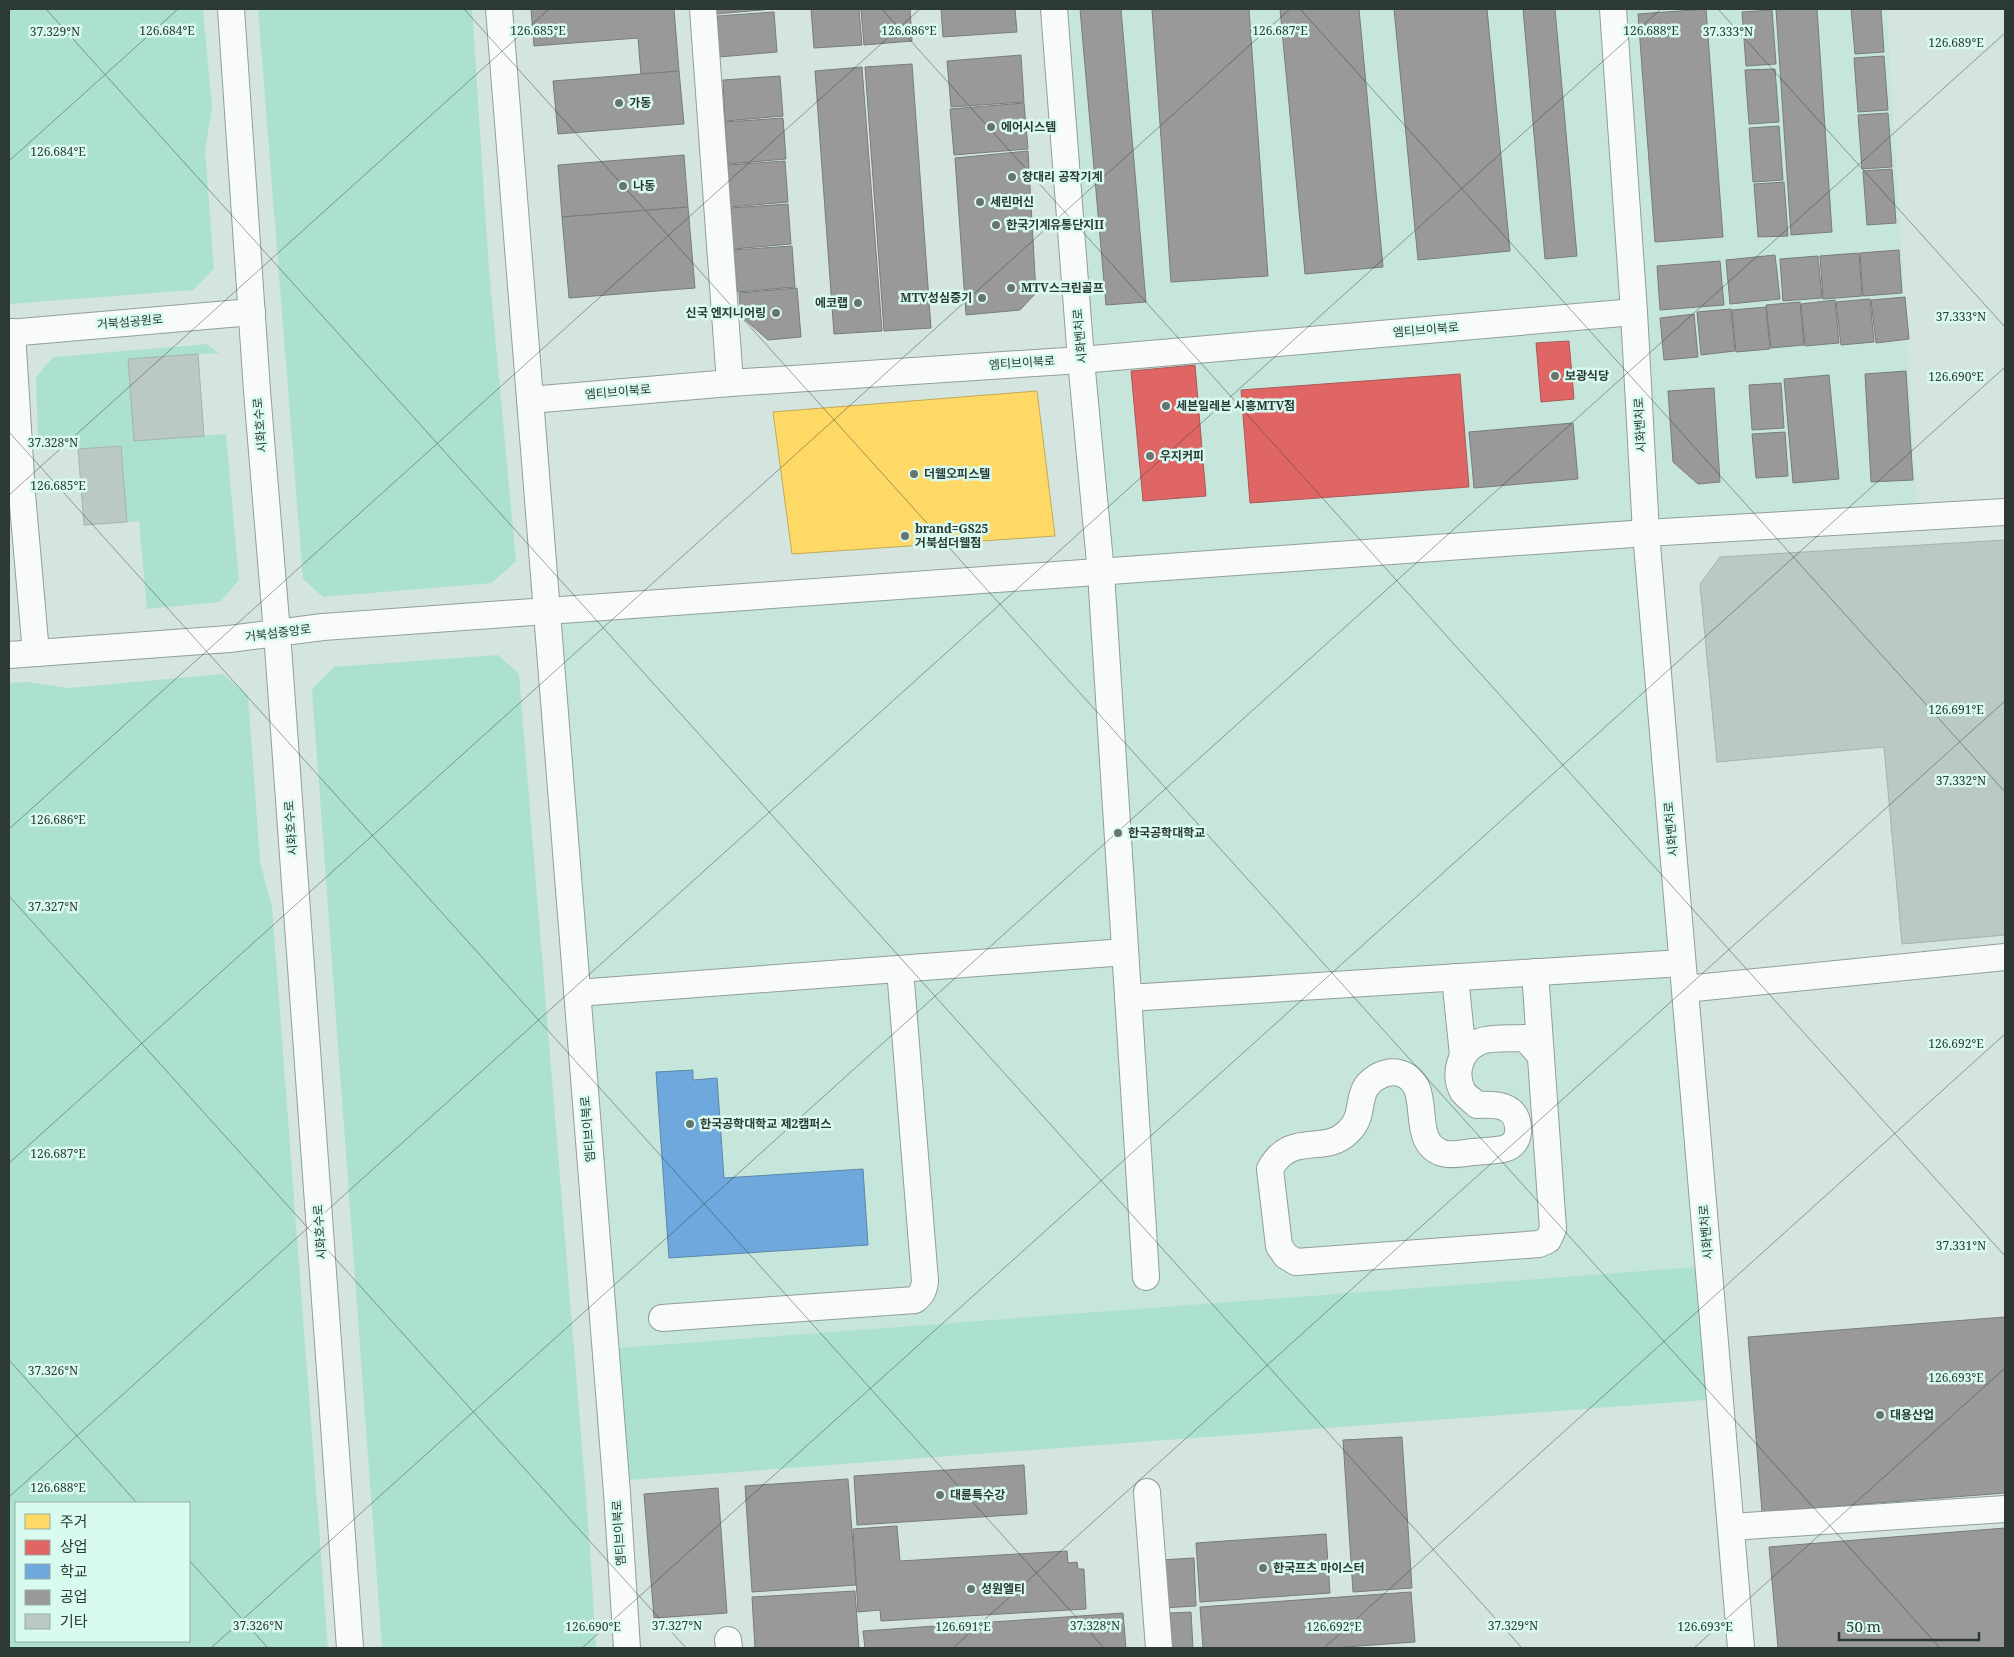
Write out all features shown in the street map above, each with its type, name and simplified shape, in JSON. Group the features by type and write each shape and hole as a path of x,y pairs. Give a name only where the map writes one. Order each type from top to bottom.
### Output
{"street":[{"name":"시화호수로","path":"231,9 350,1648"},
{"name":"엠티브이북로","path":"499,9 617,1493 627,1648"},
{"path":"703,9 730,383"},
{"name":"시화벤처로","path":"1054,9 1081,360 1101,573 1146,1277"},
{"name":"시화벤처로","path":"1613,9 1634,312 1646,533 1741,1648"},
{"name":"거북섬공원로","path":"10,332 252,312"},
{"name":"엠티브이북로","path":"530,400 730,383 1081,360 1634,312"},
{"path":"10,332 36,653"},
{"path":"547,611 1646,533 2005,512"},
{"name":"거북섬중앙로","path":"9,655 229,639 323,628 547,611"},
{"path":"577,993 1125,952"},
{"path":"1685,989 2005,957"},
{"path":"1128,998 1682,962"},
{"path":"662,1318 915,1300 921,1295 926,1281 900,969"},
{"path":"1535,972 1553,1230 1548,1240 1539,1244 1296,1262 1286,1256 1279,1246 1270,1169 1286,1150 1298,1146 1334,1142 1345,1136 1355,1126 1366,1087 1386,1072 1396,1072 1408,1076 1416,1084 1420,1096 1422,1130 1434,1148 1444,1153 1503,1149 1513,1145 1518,1136 1516,1116 1508,1108 1498,1104 1478,1105 1463,1091 1459,1078 1459,1064 1463,1055 1470,1047 1480,1041 1525,1038 1540,1055"},
{"path":"1455,977 1463,1055"},
{"path":"1147,1492 1159,1648"},
{"path":"1730,1527 2005,1509"}],"shaded area":[{"path":"9,9 203,9 212,108 205,151 214,269 193,290 9,304"},
{"path":"258,9 472,9 489,270 516,561 492,583 323,597 303,579"},
{"name":"한국공학대학교","path":"1056,9 1887,9 1918,517 1646,533 1709,1266 604,1349 547,611 1100,572"},
{"path":"207,344 219,353 129,359 134,440 226,434 239,580 220,602 147,609 139,521 127,522 121,446 78,449 77,440 38,443 36,377 53,357"},
{"path":"498,655 519,674 589,1533 596,1648 382,1648 312,689 334,667"},
{"path":"223,674 248,696 260,861 272,907 328,1648 9,1648 9,683 27,682 69,688"},
{"path":"1709,1266 1719,1399 615,1481 604,1349"}],"building: 주거":[{"name":"더웰오피스텔","path":"1037,391 1055,536 792,554 773,412"}],"building: 상업":[{"path":"1569,341 1574,399 1541,402 1536,343"},
{"path":"1195,365 1206,496 1143,501 1131,371"},
{"path":"1460,374 1469,487 1250,503 1241,390"}],"building: 학교":[{"name":"한국공학대학교 제2캠퍼스","path":"693,1070 693,1080 717,1078 724,1178 863,1169 868,1245 669,1258 656,1072"}],"building: 공업":[{"path":"531,9 674,9 679,71 641,75 638,38 534,46"},
{"path":"715,9 774,9 715,14"},
{"path":"811,9 859,9 862,45 814,48"},
{"path":"861,9 910,9 912,41 864,45"},
{"path":"941,9 1015,9 1017,32 943,37"},
{"path":"1080,9 1121,9 1146,302 1106,305"},
{"path":"1152,9 1249,9 1268,276 1171,282"},
{"path":"1280,9 1359,9 1383,267 1305,274"},
{"path":"1394,9 1487,9 1510,251 1418,260"},
{"path":"1523,9 1555,9 1577,256 1545,259"},
{"path":"1706,9 1723,237 1655,242 1638,14"},
{"path":"1776,9 1817,9 1832,232 1791,235"},
{"path":"1851,9 1881,9 1884,52 1855,54"},
{"path":"1772,10 1776,64 1746,66 1742,12"},
{"path":"774,12 777,52 719,57 717,16"},
{"path":"1021,55 1024,102 951,107 947,61"},
{"path":"1884,56 1888,110 1858,112 1854,58"},
{"path":"912,64 931,328 884,331 865,67"},
{"path":"862,67 882,331 834,334 815,71"},
{"path":"1775,69 1779,122 1749,124 1745,70"},
{"name":"가동","path":"679,71 684,124 558,134 553,81"},
{"path":"780,76 783,116 725,121 723,80"},
{"path":"1024,103 1028,149 954,155 950,109"},
{"path":"1888,113 1892,167 1862,169 1858,115"},
{"path":"783,118 786,159 728,164 725,122"},
{"path":"1779,126 1783,180 1753,182 1749,128"},
{"name":"한국기계유통단지II","path":"1028,151 1036,293 1020,310 966,315 955,158"},
{"name":"나동","path":"684,155 688,207 562,217 558,165"},
{"path":"785,161 788,202 730,207 728,165"},
{"path":"1892,169 1896,223 1867,225 1863,171"},
{"path":"1784,182 1788,236 1758,237 1754,184"},
{"path":"788,204 791,244 733,249 731,208"},
{"path":"688,207 695,288 569,298 562,217"},
{"path":"792,246 795,287 737,292 734,250"},
{"path":"1899,250 1902,293 1863,296 1860,253"},
{"path":"1859,253 1862,296 1823,299 1820,256"},
{"path":"1775,255 1780,299 1730,304 1726,260"},
{"path":"1818,256 1822,298 1783,301 1780,259"},
{"path":"1720,261 1724,305 1660,310 1657,266"},
{"path":"797,288 801,337 768,340 741,316 739,293"},
{"path":"1905,297 1909,339 1876,343 1871,300"},
{"path":"1870,299 1874,342 1841,345 1836,302"},
{"path":"1835,300 1839,343 1805,346 1801,304"},
{"path":"1800,302 1804,345 1771,348 1766,305"},
{"path":"1766,307 1770,349 1736,352 1732,310"},
{"path":"1731,309 1735,351 1701,355 1697,312"},
{"path":"1694,314 1698,357 1664,360 1660,318"},
{"path":"1906,371 1913,480 1871,482 1865,374"},
{"path":"1829,375 1839,479 1793,483 1784,379"},
{"path":"1781,383 1784,428 1752,430 1749,385"},
{"path":"1714,388 1720,482 1698,484 1673,462 1668,391"},
{"path":"1573,423 1578,479 1474,488 1469,432"},
{"path":"1785,432 1788,476 1756,478 1752,434"},
{"name":"대용산업","path":"2005,1317 2005,1493 1762,1512 1748,1337"},
{"path":"1402,1437 1412,1588 1353,1592 1343,1440"},
{"name":"대륜특수강","path":"1024,1465 1027,1514 857,1525 854,1476"},
{"path":"848,1479 856,1585 752,1592 745,1486"},
{"path":"718,1488 727,1613 654,1618 644,1494"},
{"name":"성원엘티","path":"897,1526 900,1561 1067,1551 1068,1563 1077,1562 1078,1569 1084,1569 1086,1609 881,1621 880,1610 858,1612 853,1529"},
{"path":"2005,1528 2005,1648 1778,1648 1769,1547"},
{"name":"한국프츠 마이스터","path":"1326,1534 1330,1593 1200,1602 1196,1543"},
{"path":"1194,1558 1196,1606 1162,1608 1160,1560"},
{"path":"855,1591 859,1648 755,1648 752,1597"},
{"path":"1411,1592 1415,1642 1331,1648 1203,1648 1200,1607"},
{"path":"1191,1612 1193,1648 1172,1648 1170,1613"},
{"path":"1123,1613 1126,1648 865,1648 863,1631"}],"building: 기타":[{"path":"198,354 204,436 134,441 128,359"},
{"path":"121,446 127,522 84,525 78,449"},
{"path":"2005,540 2005,935 1902,944 1884,747 1717,762 1700,584 1720,557"}],"place":[{"name":"가동","path":"619,103"},
{"name":"에어시스템","path":"991,127"},
{"name":"창대리 공작기계","path":"1012,177"},
{"name":"나동","path":"623,186"},
{"name":"세린머신","path":"980,202"},
{"name":"한국기계유통단지II","path":"996,225"},
{"name":"MTV스크린골프","path":"1011,288"},
{"name":"MTV성심중기","path":"982,298"},
{"name":"에코랩","path":"858,303"},
{"name":"신국 엔지니어링","path":"776,313"},
{"name":"보광식당","path":"1555,376"},
{"name":"세븐일레븐 시흥MTV점","path":"1166,406"},
{"name":"우지커피","path":"1150,456"},
{"name":"더웰오피스텔","path":"914,474"},
{"name":"brand=GS25 거북섬더웰점","path":"905,536"},
{"name":"한국공학대학교","path":"1118,833"},
{"name":"한국공학대학교 제2캠퍼스","path":"690,1124"},
{"name":"대용산업","path":"1880,1415"},
{"name":"대륜특수강","path":"940,1495"},
{"name":"한국프츠 마이스터","path":"1263,1568"},
{"name":"성원엘티","path":"971,1589"}]}
